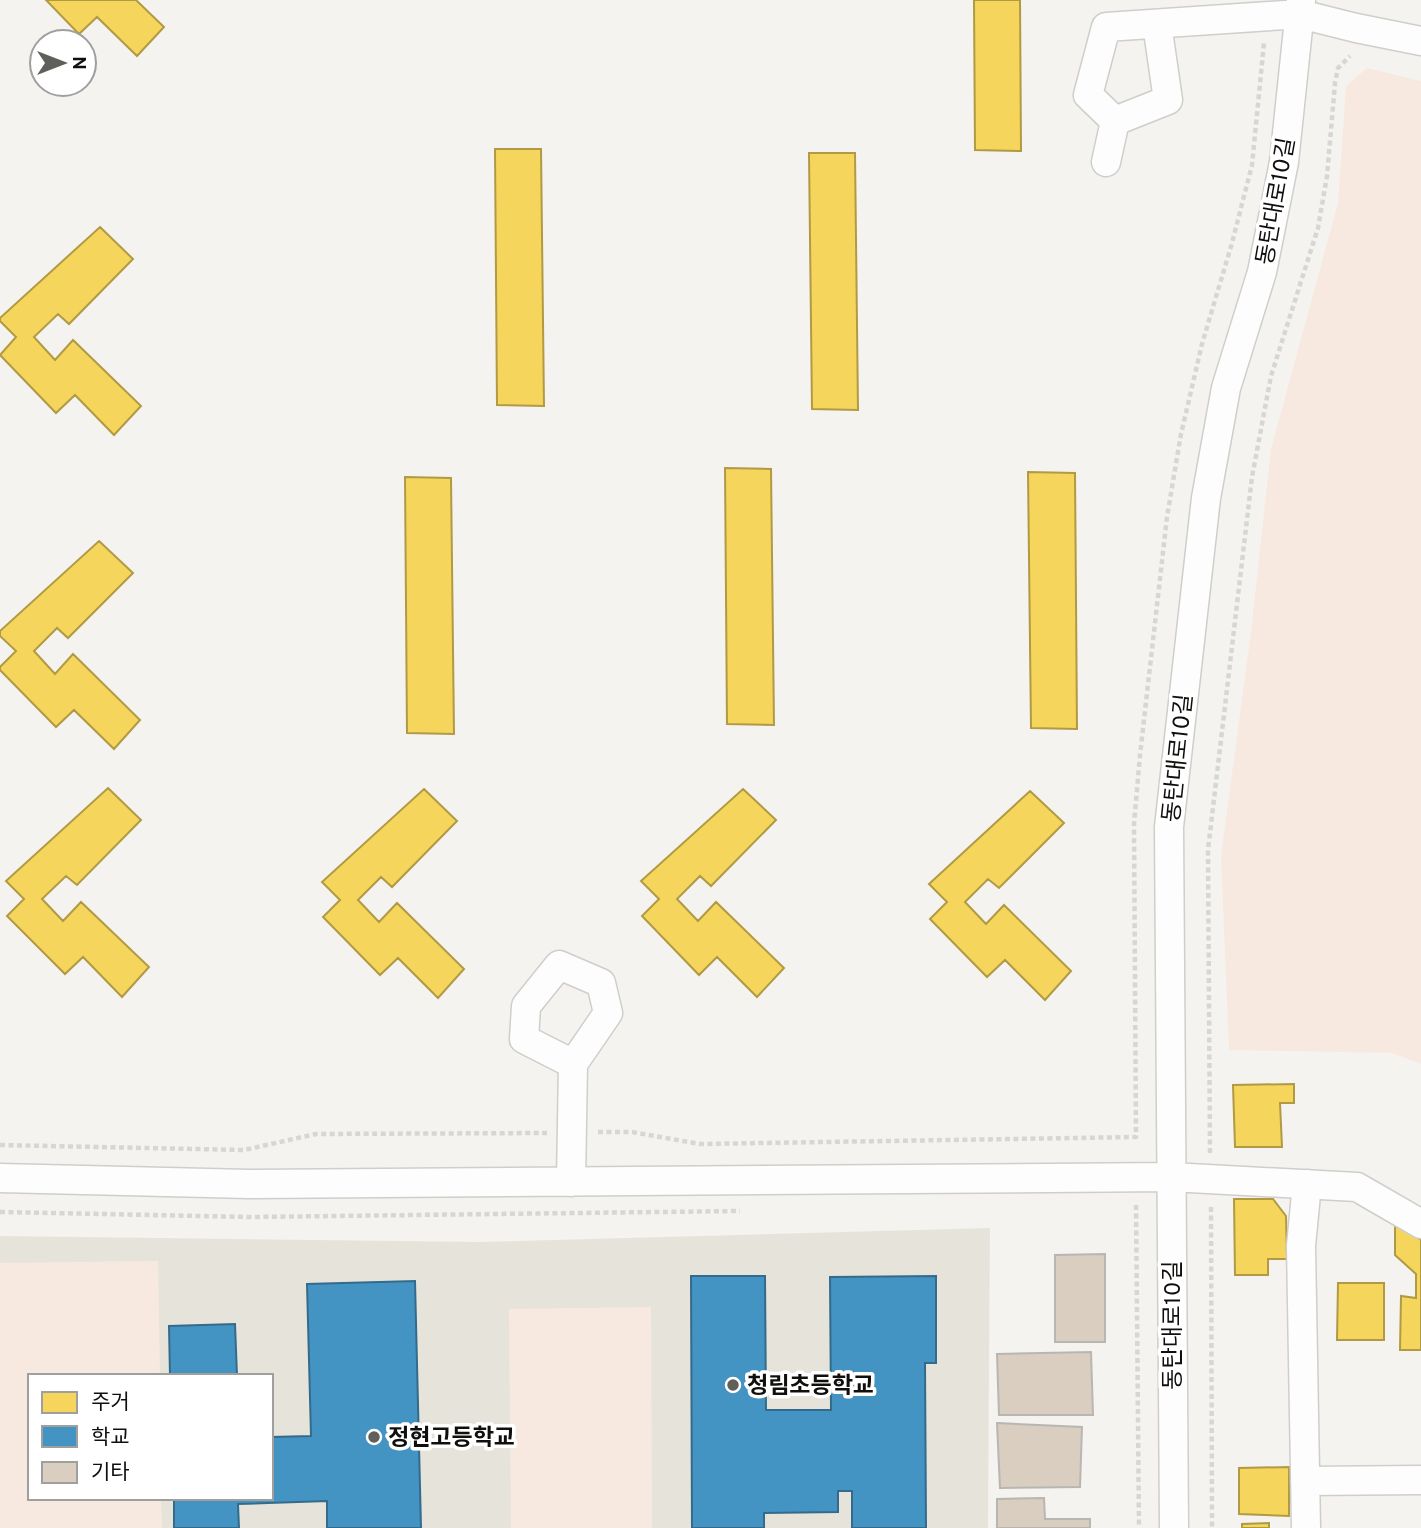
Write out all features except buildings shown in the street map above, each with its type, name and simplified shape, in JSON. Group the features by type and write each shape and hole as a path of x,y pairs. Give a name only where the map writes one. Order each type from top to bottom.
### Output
{"street":[{"path":"1115,121 1088,95 1106,27 1266,16 1301,7 1356,28 1421,41"},
{"name":"동탄대로10길","path":"1174,1528 1169,827 1206,498 1227,388 1262,272 1284,162 1301,7"},
{"path":"1115,121 1168,100 1157,24"},
{"path":"1106,162 1115,121"},
{"path":"571,1182 573,1063"},
{"path":"0,1178 249,1184 1171,1177 1357,1187 1421,1224"},
{"path":"1306,1528 1301,1246 1307,1184"},
{"path":"1306,1481 1421,1480"}],"path":[{"path":"0,1145 244,1150 316,1134 572,1132 632,1132 699,1144 1136,1137 1134,824 1140,755 1166,531 1181,433 1202,344 1252,165 1266,16"},
{"path":"1212,1528 1208,849 1250,491 1261,422 1271,376 1318,228 1327,176 1338,68 1352,54"},
{"path":"1136,1207 1139,1528"}],"shaded area":[{"path":"1367,68 1421,81 1421,1064 1392,1053 1229,1050 1221,856 1251,632 1271,449 1338,203 1346,86"},
{"path":"990,1228 988,1528 0,1528 0,1236 479,1242"},
{"path":"158,1261 160,1374 28,1374 28,1500 161,1500 162,1528 0,1528 0,1263"},
{"path":"651,1307 652,1528 511,1528 509,1309"}],"place":[{"name":"청림초등학교","path":"733,1385"},
{"name":"정현고등학교","path":"374,1437"}]}
